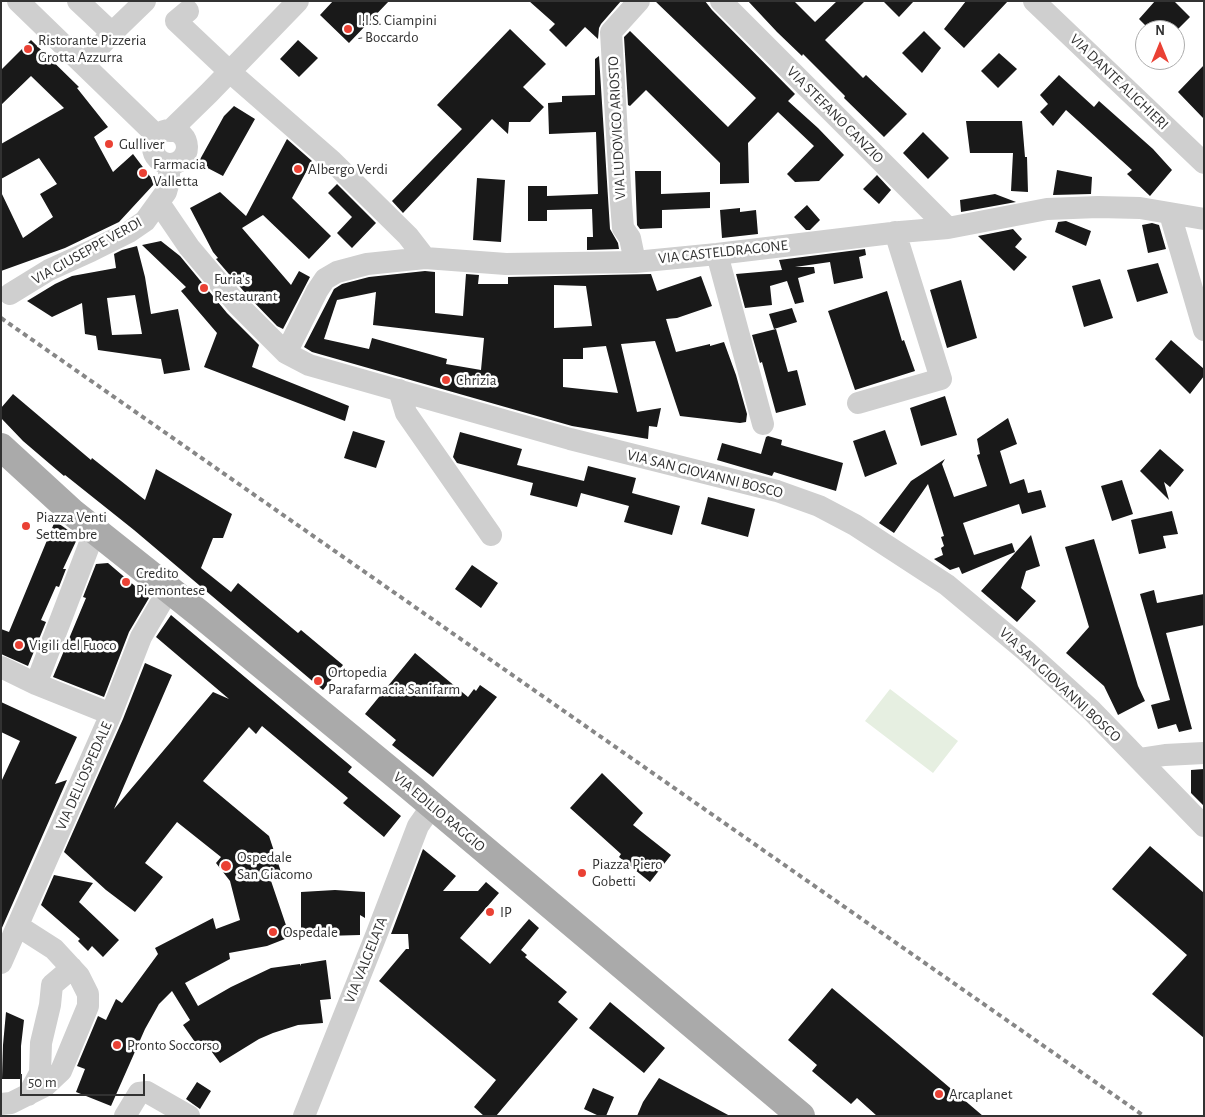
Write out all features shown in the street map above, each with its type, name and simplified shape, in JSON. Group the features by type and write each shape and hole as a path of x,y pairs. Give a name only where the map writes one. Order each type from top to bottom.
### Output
{"main road":[{"name":"VIA EDILIO RAGGIO","path":"1,447 73,513 200,614 432,806 801,1116"}],"street":[{"path":"18,1 150,129 170,136 298,1"},
{"path":"78,1 112,33"},
{"path":"84,64 145,1"},
{"name":"VIA LUDOVICO ARIOSTO","path":"635,262 630,238 624,228 620,203 612,32 639,1"},
{"name":"VIA STEFANO CANZIO","path":"721,1 948,228"},
{"name":"VIA DANTE ALIGHIERI","path":"1034,1 1204,163"},
{"path":"188,4 176,21 230,72 332,161 408,236 425,258"},
{"name":"VIA GIUSEPPE VERDI","path":"10,294 49,270 129,232 163,208 170,164 179,162 187,149 170,136"},
{"name":"VIA SAN GIOVANNI BOSCO","path":"163,208 189,247 237,304 286,353 308,365 630,455 777,491 819,506 855,525 947,585 1026,651 1091,710 1204,826"},
{"name":"VIA CASTELDRAGONE","path":"286,353 317,291 326,279 337,272 367,264 425,258 506,264 635,262 895,232 948,228 1047,209 1140,208 1204,219"},
{"path":"1170,214 1204,330"},
{"path":"858,403 941,379 895,232"},
{"path":"717,254 763,424"},
{"path":"399,390 406,413 490,535"},
{"path":"36,684 95,530"},
{"name":"VIA DELL'OSPEDALE","path":"1,963 111,714 141,637 169,589"},
{"path":"1,667 36,684 111,714"},
{"path":"1139,759 1165,755 1204,753"},
{"name":"VIA VALGELATA","path":"304,1116 378,932 418,826 432,806"},
{"path":"1,1104 11,1103 45,1086 60,1071 88,1006 88,994 79,976 72,968 54,949 18,926"},
{"path":"28,1095 40,1073 41,1043 50,1005 52,985 72,968"},
{"path":"125,1116 139,1094 147,1092 189,1116"},
{"path":"1,1110 5,1116"}],"shaded area":[{"path":"890,689 958,741 933,773 865,721"}],"building":[{"name":"I.I.S. Ciampini - Boccardo","path":"333,1 389,1 349,43 320,15"},
{"path":"529,1 621,1 601,24 598,39 585,27 566,47 549,30 555,24"},
{"path":"655,1 705,1 795,94 788,101 844,155 819,181 795,182 787,174 814,146 778,112 748,143 749,183 720,184 720,163 646,90 630,106 628,105 624,37 630,31 728,127 756,98"},
{"path":"748,1 794,1 815,22 837,1 865,1 825,40 863,78 866,75 907,114 884,137"},
{"path":"883,1 914,1 899,17"},
{"path":"966,1 1008,1 964,48 944,29"},
{"path":"1155,1 1174,1 1190,17 1185,22 1185,20 1139,19"},
{"path":"510,29 546,64 523,87 544,107 530,122 509,122 508,134 492,119 403,213 392,201 462,129 437,105"},
{"path":"924,31 941,48 922,73 902,53"},
{"path":"31,40 79,87 77,88 108,127 94,137 113,172 133,154 155,183 119,222 65,248 1,271 1,192 23,238 53,217 40,194 57,184 39,158 1,179 1,144 64,108 31,76 1,105 1,70"},
{"path":"298,40 318,58 299,77 280,59"},
{"path":"999,53 1017,69 998,88 981,71"},
{"path":"599,56 610,229 618,243 619,249 587,250 587,237 593,237 592,209 547,210 547,221 528,221 528,186 547,186 547,196 598,194 596,132 549,134 548,103 562,102 562,96 595,95 595,59"},
{"path":"1204,65 1204,119 1178,92"},
{"path":"1059,75 1094,107 1099,101 1153,149 1172,170 1150,196 1127,174 1132,170 1066,110 1053,126 1040,112 1048,104 1040,95"},
{"path":"234,106 255,119 223,176 198,163 224,116"},
{"path":"966,121 1022,121 1025,157 1027,157 1028,192 1011,191 1013,153 970,153"},
{"path":"923,132 949,158 928,179 903,153"},
{"path":"287,139 312,161 292,198 331,236 309,259 263,215 242,228 291,285 299,271 310,277 283,329 277,326 247,295 216,259 218,258 190,208 220,192 246,216"},
{"path":"1057,170 1092,177 1091,194 1053,195"},
{"path":"635,171 661,171 661,194 710,192 710,208 662,210 662,228 640,229 637,225"},
{"path":"877,175 891,190 879,204 863,189"},
{"path":"477,178 505,180 501,242 473,240"},
{"path":"337,184 376,223 352,248 337,233 352,217 328,193"},
{"path":"995,194 1016,202 961,212 960,200"},
{"path":"807,205 820,220 810,230 806,230 794,217"},
{"path":"740,208 740,212 756,210 758,234 722,238 720,210"},
{"path":"1066,221 1091,231 1086,246 1055,232 1058,222"},
{"path":"1152,223 1159,225 1166,249 1148,253 1142,225"},
{"path":"1013,229 1022,239 1015,247 1027,257 1014,271 978,236"},
{"path":"161,241 180,256 227,313 259,345 252,367 349,406 345,421 204,367 217,333 181,291 186,287 142,245"},
{"path":"137,246 145,277 151,314 178,309 190,370 164,374 161,359 98,350 96,336 85,334 82,303 52,317 27,301 72,276 116,268 114,254","holes":["135,295 142,334 112,335 107,298"]},
{"path":"865,249 866,255 859,257 863,278 834,284 830,262 795,267 814,267 815,273 798,278 804,302 795,304 787,281 770,286 772,305 745,308 736,274 782,270 779,260"},
{"path":"1158,263 1168,293 1137,302 1127,270"},
{"path":"425,271 435,272 435,313 463,316 466,274 479,275 478,284 508,284 508,277 651,274 657,291 701,276 712,306 677,318 666,319 676,352 724,342 747,414 746,422 740,423 680,416 655,341 621,344 637,412 661,408 657,427 649,426 648,439 572,426 312,352 304,347 334,289 342,284 369,277","holes":["554,285 586,286 592,326 554,328","376,292 373,325 484,338 481,370 446,364 447,359 372,338 369,349 324,339 337,300","606,346 618,393 563,387 563,359 583,359 583,348"]},
{"path":"1100,279 1113,318 1084,327 1072,286"},
{"path":"961,280 977,338 947,348 930,290"},
{"path":"887,291 902,341 904,340 915,371 855,390 828,311"},
{"path":"792,308 797,322 774,329 769,314"},
{"path":"776,329 788,372 797,370 806,405 776,413 762,362 760,363 752,335"},
{"path":"1171,340 1204,369 1204,376 1190,394 1155,359"},
{"path":"13,394 91,460 92,458 145,500 156,469 232,514 223,538 213,538 201,568 231,592 238,583 298,633 301,630 343,665 323,690 134,530 64,476 23,441 1,418 1,408"},
{"path":"945,396 957,435 921,446 910,408"},
{"path":"1008,418 1017,444 1000,451 1010,484 1024,479 1028,493 1041,490 1046,507 1022,514 1019,504 963,523 974,555 1012,543 1015,552 962,574 959,567 950,570 934,559 943,555 941,548 944,546 941,537 944,536 928,484 894,533 879,523 911,481 945,459 942,464 954,497 987,486 977,455 980,454 977,439"},
{"path":"885,430 897,464 865,477 853,441"},
{"path":"353,431 385,441 376,468 344,458"},
{"path":"460,432 522,449 517,465 584,481 588,466 636,478 632,493 680,506 672,535 624,522 629,506 581,493 577,507 530,495 533,483 457,463 453,457"},
{"path":"766,437 782,440 781,445 843,463 836,491 774,472 772,476 717,460 722,443 761,454"},
{"path":"1160,449 1184,470 1170,487 1164,482 1169,500 1140,471"},
{"path":"1122,480 1133,514 1112,521 1101,486"},
{"path":"708,497 755,509 748,537 701,524"},
{"path":"1172,511 1178,534 1163,536 1166,548 1139,554 1131,520"},
{"path":"55,521 78,537 63,569 66,569 59,587 56,586 41,620 46,622 28,666 1,654 1,629 9,632"},
{"path":"1031,535 1040,566 1026,571 1021,588 1036,601 1017,622 981,591"},
{"path":"1094,539 1138,686 1145,701 1118,715 1104,686 1066,653 1089,627 1065,547"},
{"path":"108,563 149,598 129,632 104,697 53,677 86,598 83,597 96,564"},
{"path":"472,565 498,583 481,608 455,589"},
{"path":"1154,590 1157,603 1204,594 1204,625 1166,633 1192,729 1179,732 1176,724 1158,729 1151,705 1170,700 1140,594"},
{"path":"171,615 352,767 348,772 401,816 384,837 343,803 348,798 262,726 256,734 249,727 203,781 269,836 281,872 269,875 290,937 267,946 229,953 230,959 185,983 198,1006 231,987 271,968 300,964 301,966 301,964 326,960 331,999 320,1000 323,1023 298,1025 273,1033 259,1039 220,1063 209,1048 202,1052 183,1025 190,1020 172,991 159,1004 145,1029 111,1106 76,1092 85,1069 77,1066 98,1016 106,1020 116,999 122,1003 158,954 155,948 213,918 216,929 240,920 230,881 216,863 221,857 177,822 145,863 163,877 135,912 106,890 64,852 123,719 145,663 172,675 114,809 213,692 229,699 156,637"},
{"path":"415,653 468,697 480,685 497,697 433,777 392,745 396,740 365,714"},
{"path":"1,702 77,737 55,784 67,780 1,930 1,782 20,741 1,732"},
{"path":"1204,769 1204,806 1191,793 1191,770"},
{"path":"602,773 643,813 633,825 671,855 650,882 619,857 621,854 570,808"},
{"path":"1150,846 1204,893 1204,1038 1152,994 1187,955 1112,889"},
{"path":"423,849 456,876 443,891 478,891 486,882 499,893 460,938 490,964 529,919 539,928 521,950 527,955 525,957 567,992 558,1002 578,1019 496,1116 484,1116 474,1107 496,1080 379,981 406,949 409,949 408,934 391,934"},
{"path":"54,875 93,883 79,902 119,940 103,957 92,946 88,951 78,941 80,939 41,905"},
{"path":"335,890 365,892 365,918 360,915 360,935 324,936 320,927 301,934 301,892"},
{"path":"832,988 983,1116 877,1116 857,1098 851,1104 812,1071 817,1065 788,1040"},
{"path":"610,1002 665,1048 644,1073 589,1028"},
{"path":"6,1012 24,1020 21,1046 21,1079 2,1079"},
{"path":"659,1078 730,1116 637,1116 643,1102"},
{"path":"197,1082 211,1091 200,1109 186,1099"},
{"path":"593,1088 614,1097 606,1116 599,1116 584,1109"}],"railway":[{"path":"1,318 1144,1116"}],"place":[{"name":"I.I.S. Ciampini - Boccardo","path":"348,29"},
{"name":"Ristorante Pizzeria Grotta Azzurra","path":"28,49"},
{"name":"Gulliver","path":"109,144"},
{"name":"Albergo Verdi","path":"298,169"},
{"name":"Farmacia Valletta","path":"143,173"},
{"name":"Furia's Restaurant","path":"204,288"},
{"name":"Chrizia","path":"446,380"},
{"name":"Piazza Venti Settembre","path":"26,526"},
{"name":"Credito Piemontese","path":"126,582"},
{"name":"Vigili del Fuoco","path":"19,645"},
{"name":"Ortopedia Parafarmacia Sanifarm","path":"318,681"},
{"name":"Ospedale San Giacomo","path":"226,866"},
{"name":"Piazza Piero Gobetti","path":"582,873"},
{"name":"IP","path":"490,912"},
{"name":"Ospedale","path":"273,932"},
{"name":"Pronto Soccorso","path":"117,1045"},
{"name":"Arcaplanet","path":"939,1094"}]}
